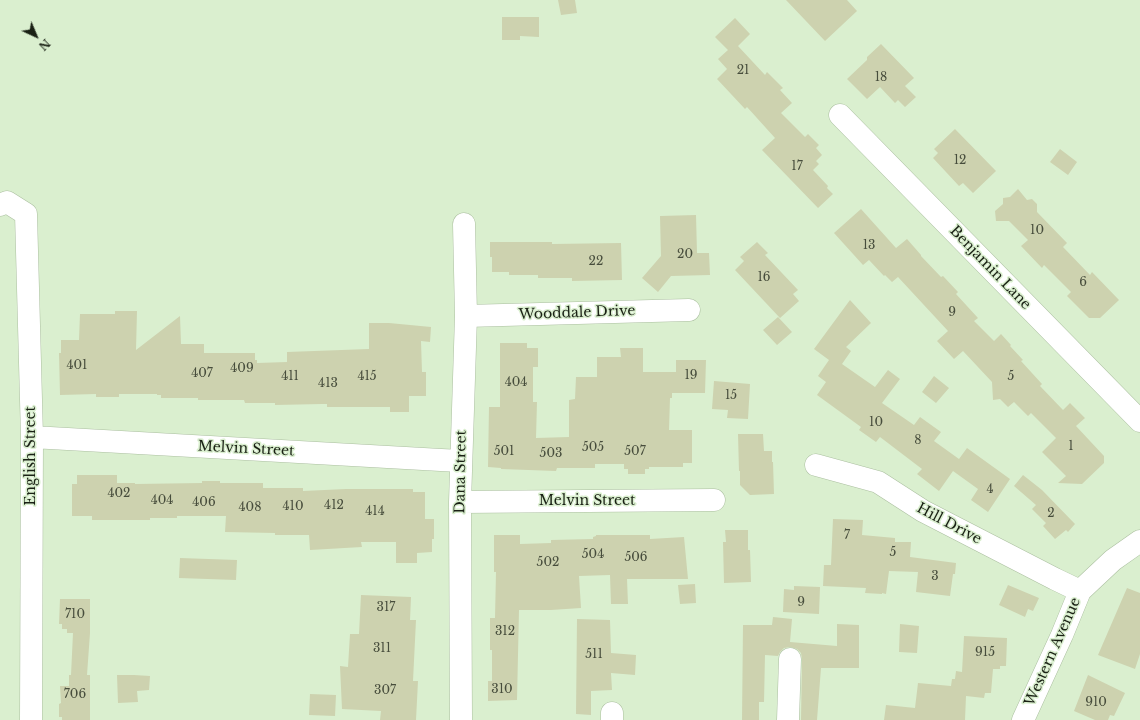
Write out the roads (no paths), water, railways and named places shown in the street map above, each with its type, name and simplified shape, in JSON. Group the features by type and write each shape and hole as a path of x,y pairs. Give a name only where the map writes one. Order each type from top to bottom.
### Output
{"street":[{"name":"Benjamin Lane","path":"840,115 1140,421"},
{"name":"English Street","path":"4,203 26,214 32,438 31,720"},
{"name":"Dana Street","path":"461,720 460,502 466,316 464,224"},
{"name":"Wooddale Drive","path":"466,316 689,310"},
{"name":"Melvin Street","path":"32,438 461,461"},
{"name":"Hill Drive","path":"816,465 878,482 923,511 1080,591"},
{"name":"Melvin Street","path":"460,502 714,500"},
{"name":"Western Avenue","path":"1023,720 1062,635 1080,591 1113,560 1140,541"},
{"path":"788,720 790,659"}]}
